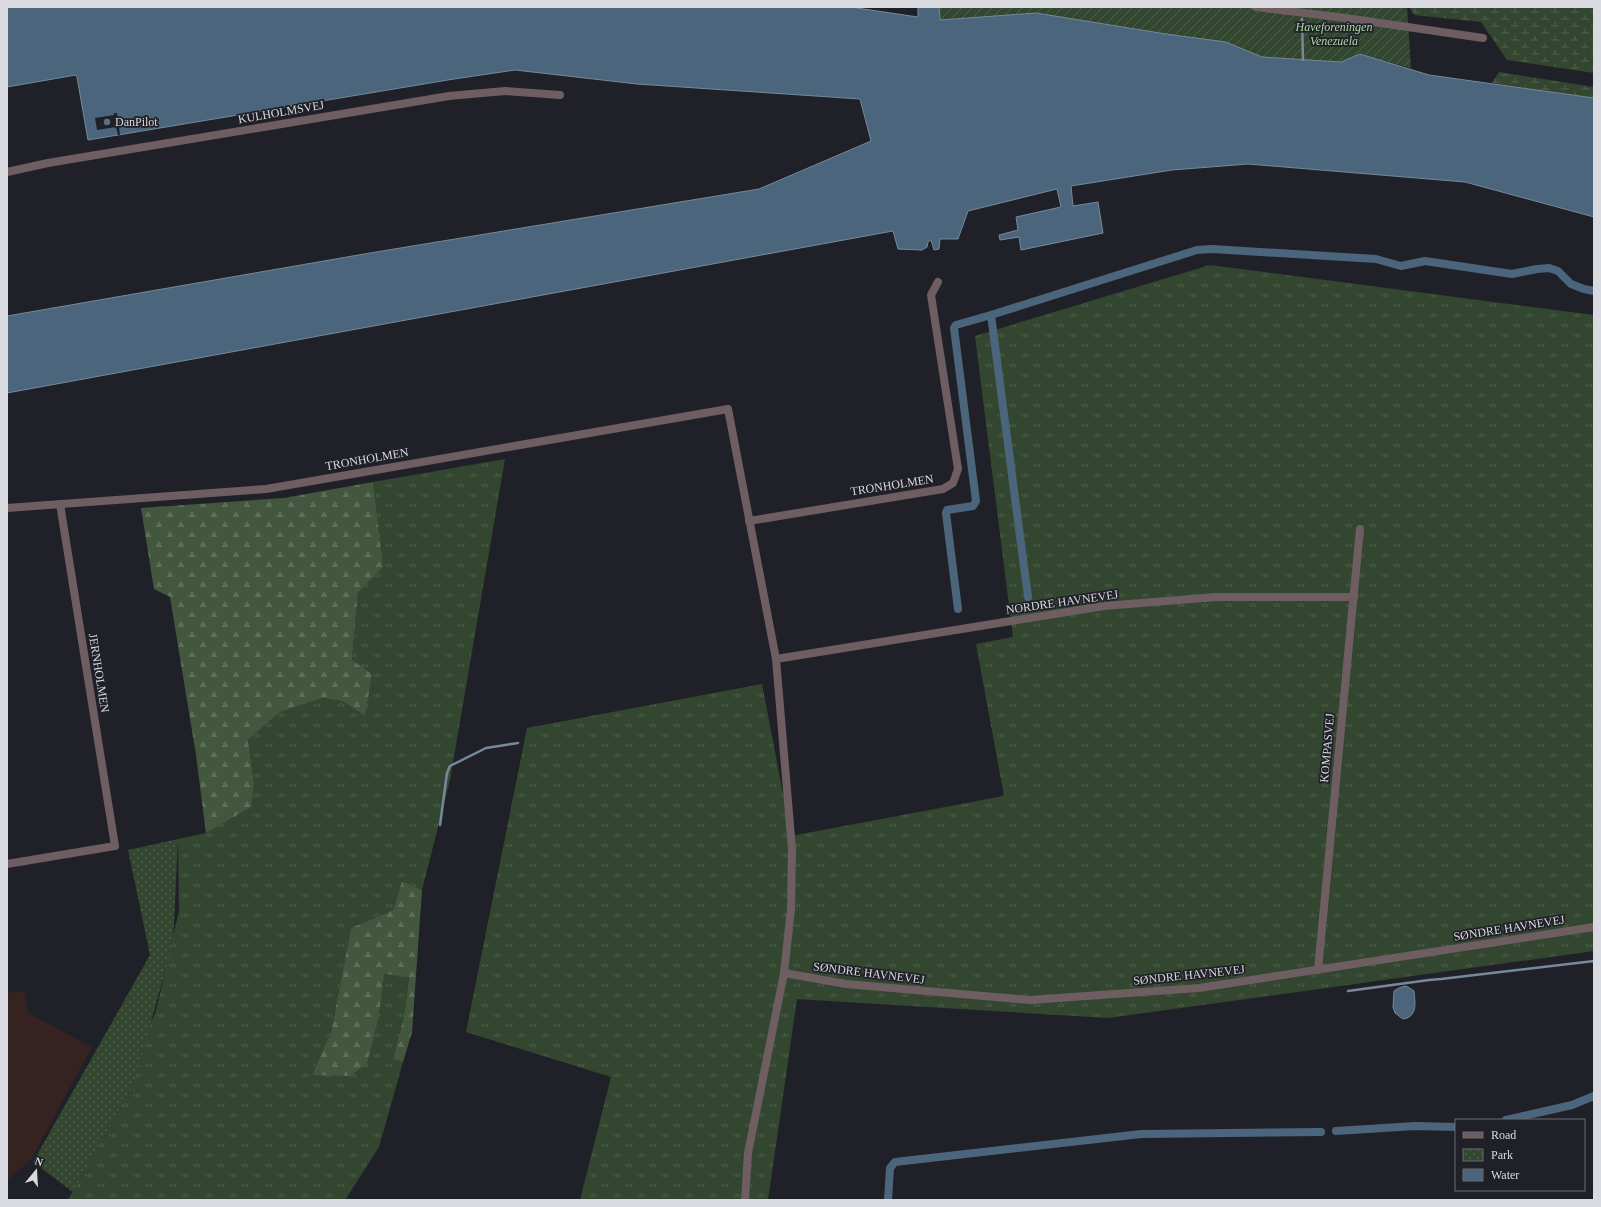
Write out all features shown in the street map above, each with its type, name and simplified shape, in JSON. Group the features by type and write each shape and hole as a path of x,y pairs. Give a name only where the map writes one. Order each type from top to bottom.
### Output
{"street":[{"path":"1256,7 1346,18 1483,38"},
{"name":"KULHOLMSVEJ","path":"7,172 48,163 449,96 505,91 560,95"},
{"name":"TRONHOLMEN","path":"7,508 266,488 728,408 749,521 943,489 953,483 958,469 931,295 938,282"},
{"name":"JERNHOLMEN","path":"7,864 115,846 60,504"},
{"path":"745,1200 748,1153 784,973 791,909 792,849 776,659 749,521"},
{"name":"KOMPASVEJ","path":"1318,970 1360,529"},
{"name":"NORDRE HAVNEVEJ","path":"776,659 1104,606 1216,597 1354,597"},
{"name":"SØNDRE HAVNEVEJ","path":"784,973 846,984 1030,1000 1198,988 1594,928"}],"shaded area":[{"path":"24,991 28,1013 92,1047 30,1161 7,1180 7,993"}],"green space":[{"name":"Haveforeningen Venezuela","path":"939,7 1407,7 1411,68 1360,54 1341,62 1262,57 1226,42 1036,13 940,20"},
{"path":"1409,7 1594,7 1594,73 1507,60 1481,22 1414,15"},
{"path":"1499,72 1594,87 1594,98 1492,83"},
{"path":"1210,265 1594,315 1594,951 1108,1018 797,999 768,1200 580,1200 611,1077 466,1032 527,728 762,684 791,836 1004,796 976,644 1013,637 975,336"},
{"path":"505,459 450,780 422,890 402,881 393,910 351,928 331,1032 312,1075 379,1015 383,974 409,976 404,1016 393,1059 403,1062 379,1147 345,1200 68,1200 134,1083 146,1034 156,1011 179,911 178,839 206,833 254,783 248,740 280,712 323,698 342,701 365,716 352,660 358,593 382,567 373,482"},
{"path":"373,482 383,567 358,593 352,660 372,674 365,716 342,701 323,698 280,712 248,740 254,783 251,807 206,833 196,755 170,597 154,589 141,508 284,498"},
{"path":"178,839 173,943 134,1083 73,1192 33,1162 150,955 128,850"},
{"path":"402,881 422,890 412,1032 403,1062 393,1059 404,1016 409,977 384,974 379,1015 367,1064 349,1076 312,1075 331,1032 351,928 393,910"}],"water":[{"path":"7,7 850,7 918,17 918,7 939,7 940,20 1036,13 1226,42 1262,57 1341,62 1360,54 1429,75 1594,98 1594,217 1465,182 1248,164 1172,170 1071,186 1073,206 1098,202 1103,233 1021,250 1019,237 1000,240 999,235 1018,230 1016,217 1061,207 1057,189 968,211 958,239 940,239 939,249 934,250 931,240 928,242 927,247 922,250 898,249 893,231 7,393 7,316 370,253 759,189 871,141 860,99 637,84 515,70 88,140 76,75 7,87"},
{"path":"1405,986 1414,991 1415,1004 1411,1015 1408,1018 1403,1019 1395,1013 1393,1007 1394,991"}],"pier":[{"name":"DanPilot","path":"114,113 117,113 120,135 118,135 116,127 97,130 95,118 114,115"}],"waterway":[{"path":"1302,19 1303,60"},
{"path":"958,609 946,513 947,510 973,506 976,501 954,328 956,325 1197,250 1212,249 1376,259 1401,266 1425,261 1512,274 1549,268 1558,271 1571,284 1594,291"},
{"path":"991,315 1028,597"},
{"path":"440,825 447,773 450,766 486,748 518,743"},
{"path":"1348,991 1594,961"},
{"path":"1510,1119 1572,1105 1594,1096"},
{"path":"1336,1131 1415,1126 1455,1127"},
{"path":"888,1200 890,1168 895,1162 1141,1134 1321,1132"}],"place":[{"name":"DanPilot","path":"107,122"}]}
